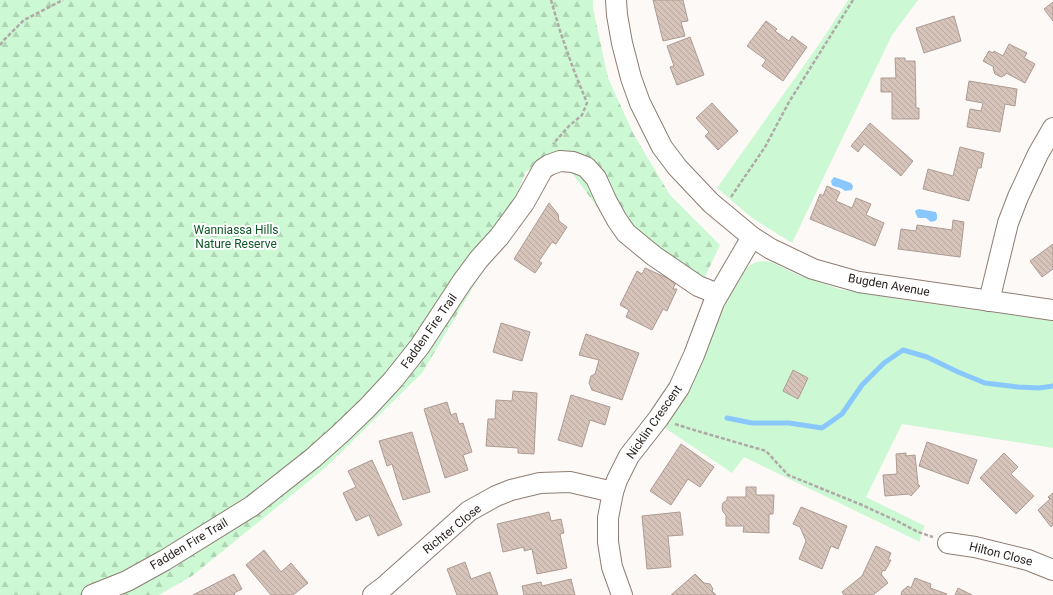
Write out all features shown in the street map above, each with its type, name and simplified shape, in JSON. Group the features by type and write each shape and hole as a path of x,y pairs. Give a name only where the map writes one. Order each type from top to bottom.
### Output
{"street":[{"name":"Bugden Avenue","path":"616,0 622,43 631,78 640,103 662,147 711,204 752,237 771,249 813,268 859,282 1053,310"},
{"path":"989,301 1008,223 1038,154 1053,128"},
{"path":"549,166 560,161 573,162 586,167 596,178 606,200 626,233 654,256 698,286 718,294"},
{"name":"Fadden Fire Trail","path":"92,595 127,580 158,563 252,506 313,458 341,433 393,380 420,346 462,282 479,259 499,237 524,203 543,169 549,166"},
{"name":"Nicklin Crescent","path":"622,595 612,567 608,542 608,518 617,480 629,456 658,419 679,388 694,355 714,302 752,237"},
{"name":"Richter Close","path":"373,595 469,511 496,496 511,490 540,483 570,482 613,492"},
{"name":"Hilton Close","path":"948,542 1028,560 1053,570"}],"path":[{"path":"0,45 24,20 63,0"},
{"path":"549,166 546,153 557,138 582,115 587,103 561,34 551,0"},
{"path":"734,204 731,197 765,147 789,102 853,0"},
{"path":"671,422 766,451 788,475 862,505 918,532 948,542"}],"green space":[{"name":"Wanniassa Hills Nature Reserve","path":"0,0 593,0 593,8 608,78 634,135 670,195 720,245 703,281 618,235 566,165 526,171 496,249 422,373 325,468 192,576 159,595 0,595"},
{"path":"848,0 918,0 892,35 792,243 752,218 717,188 822,40"},
{"path":"756,262 771,262 798,275 839,289 897,299 1053,321 1053,448 902,424 866,497 925,526 921,533 920,542 744,457 732,473 665,428 694,380 705,356 714,328 732,290 750,265"}],"water":[{"path":"834,177 851,183 853,186 852,190 845,191 832,185 831,181"},
{"path":"919,209 936,212 937,219 931,222 926,218 918,218 915,212"}],"building":[{"path":"653,0 683,0 688,21 681,22 685,36 663,41"},
{"path":"1053,2 1053,21 1044,9"},
{"path":"954,16 961,41 924,53 916,28"},
{"path":"766,21 777,29 775,31 789,41 792,36 807,47 783,81 762,66 766,60 747,46"},
{"path":"690,37 704,75 677,85 670,67 674,66 667,46"},
{"path":"1009,44 1027,53 1024,58 1035,64 1025,83 1006,73 1001,77 995,74 994,67 983,61 989,51 993,53 994,51 1003,56"},
{"path":"895,58 905,58 905,61 915,61 916,108 919,108 919,119 892,119 892,92 881,92 881,78 896,78"},
{"path":"969,81 1017,89 1015,106 1005,104 1000,132 967,127 970,109 981,111 983,103 966,100"},
{"path":"712,103 738,131 718,150 705,136 709,132 696,118"},
{"path":"870,123 913,161 901,176 864,144 858,152 851,146"},
{"path":"960,147 984,153 981,168 978,168 969,201 923,189 928,169 953,176"},
{"path":"827,186 840,192 836,201 852,208 856,198 871,204 866,215 884,223 875,246 810,219 820,194 823,196"},
{"path":"549,203 558,214 559,221 567,227 556,244 552,242 539,261 542,263 535,273 514,259"},
{"path":"953,220 964,222 960,257 898,249 901,229 916,231 917,225 952,230"},
{"path":"1053,244 1053,269 1042,277 1030,261"},
{"path":"645,268 676,282 673,289 677,289 667,311 663,309 652,330 626,317 629,310 620,305 637,271 642,274"},
{"path":"501,323 530,332 522,361 493,352"},
{"path":"586,334 639,353 622,400 592,390 589,383 591,376 595,374 599,360 579,355"},
{"path":"793,370 808,378 798,399 783,391"},
{"path":"513,391 537,393 534,454 518,453 518,448 486,446 488,419 495,419 496,400 512,401"},
{"path":"571,395 610,407 605,425 590,420 582,447 558,440"},
{"path":"447,402 451,415 456,413 459,424 463,423 472,452 463,455 468,470 445,478 424,409"},
{"path":"412,432 430,492 403,500 392,464 387,466 379,441"},
{"path":"927,442 977,460 968,484 919,466"},
{"path":"681,444 714,467 700,487 688,479 671,505 650,491"},
{"path":"906,453 906,456 915,455 918,484 920,486 911,496 909,494 885,496 883,475 897,474 896,454"},
{"path":"1004,453 1018,467 1011,474 1034,496 1016,514 980,478"},
{"path":"372,460 402,525 378,536 369,515 356,521 343,493 356,487 348,471"},
{"path":"746,487 756,487 756,495 774,495 773,514 769,514 769,533 743,532 744,526 726,526 726,515 723,512 722,507 723,503 727,500 727,497 746,497"},
{"path":"1053,493 1053,525 1051,527 1038,510 1050,499 1048,497"},
{"path":"801,507 847,526 838,549 831,546 822,569 799,559 806,541 800,527 793,524"},
{"path":"549,512 551,521 561,519 564,533 560,534 567,568 537,574 532,549 524,551 524,547 503,552 497,524"},
{"path":"680,512 683,535 668,536 671,567 647,569 642,516"},
{"path":"876,546 891,553 888,560 891,560 885,571 883,570 881,574 888,583 873,595 844,595 842,592 862,576"},
{"path":"264,550 281,572 291,563 308,583 293,595 271,595 246,565"},
{"path":"465,562 471,579 490,572 498,595 457,595 447,569"},
{"path":"234,574 242,589 234,593 235,595 193,595"},
{"path":"695,574 704,583 710,584 713,589 712,591 716,595 671,595"},
{"path":"915,578 931,584 930,588 947,594 901,595 902,591 908,586 911,588"},
{"path":"571,579 575,595 524,595 522,586 541,582 542,586"},
{"path":"958,588 972,595 955,595"}],"waterway":[{"path":"727,418 752,423 789,423 822,428 842,414 862,385 884,363 903,350 927,357 985,383 1039,388 1053,386"}]}
